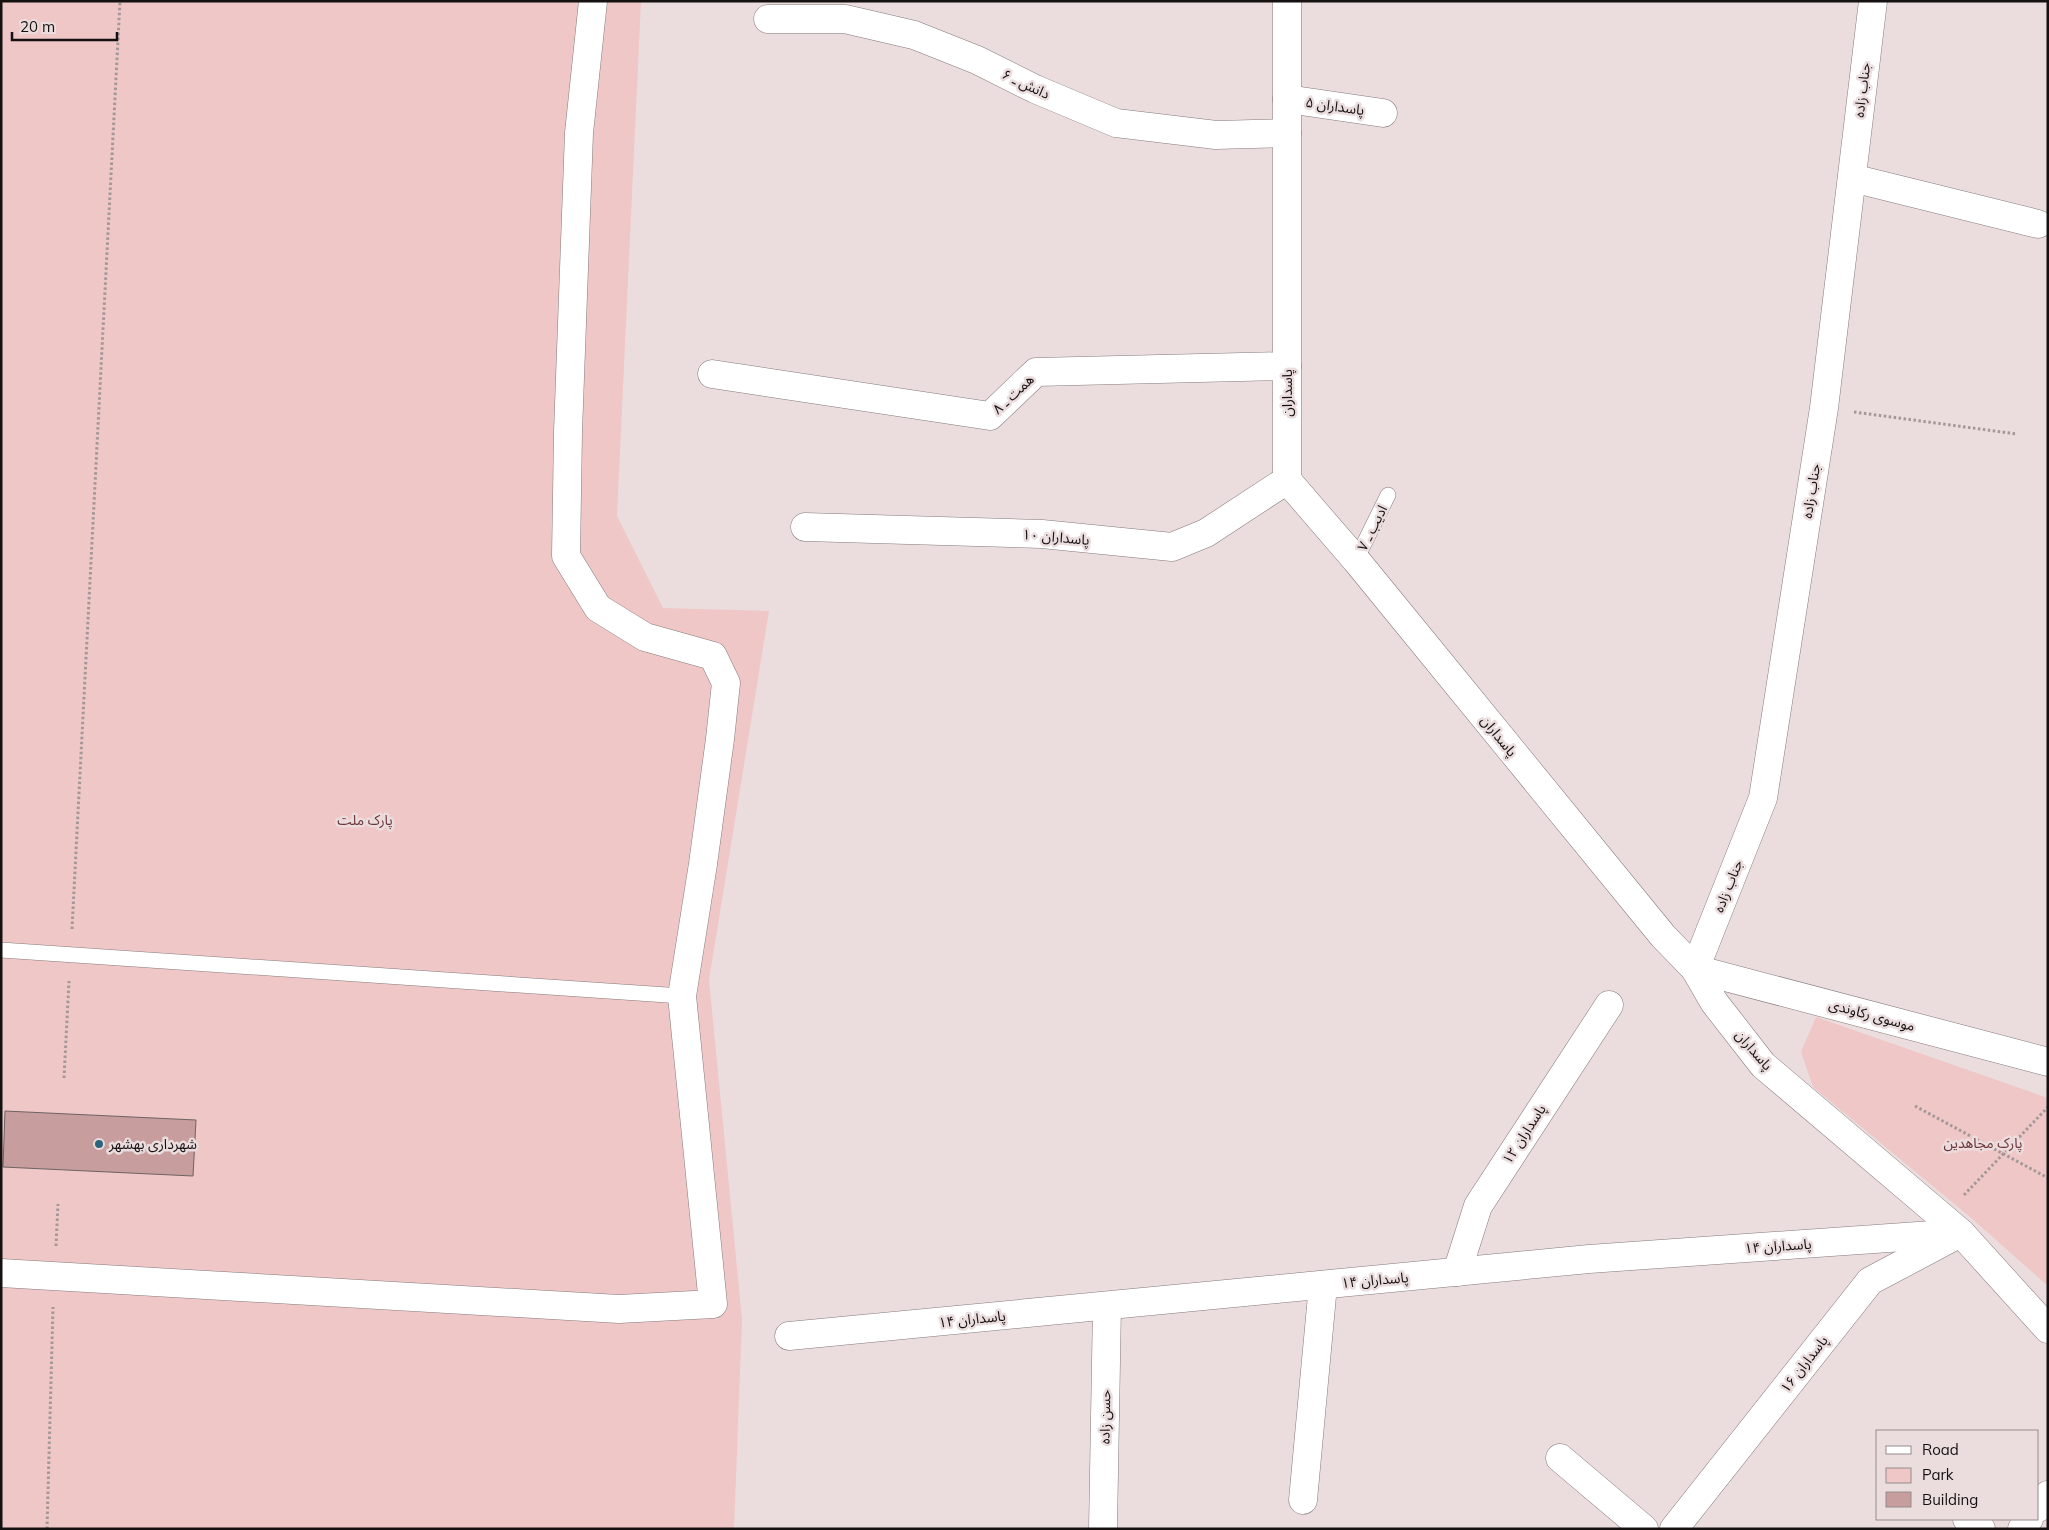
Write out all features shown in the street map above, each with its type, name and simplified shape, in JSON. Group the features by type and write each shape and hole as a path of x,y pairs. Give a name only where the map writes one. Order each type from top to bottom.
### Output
{"street":[{"path":"1,1273 619,1309 713,1304 682,996 703,864 726,682 713,656 645,637 598,608 566,556 568,432 579,133 593,1"},
{"name":"پاسداران","path":"1287,1 1287,480 1356,560 1663,936 1695,969 1714,1002 1764,1065 1952,1225 2048,1329"},
{"name":"جناب زاده","path":"1695,969 1762,798 1824,408 1873,1"},
{"name":"دانش ـ ۶","path":"768,19 846,19 914,35 977,60 1035,90 1116,123 1216,135 1287,133"},
{"name":"پاسداران ۵","path":"1287,99 1383,113"},
{"path":"1852,178 2038,224"},
{"name":"همت ـ ۸","path":"712,374 990,416 1036,372 1287,366"},
{"name":"پاسداران ۱۰","path":"805,527 1042,534 1172,547 1206,533 1287,480"},
{"name":"موسوی رکاوندی","path":"1695,969 2046,1058"},
{"name":"پاسداران ۱۲","path":"1458,1272 1478,1206 1609,1005"},
{"name":"پاسداران ۱۴","path":"789,1336 1952,1225"},
{"name":"پاسداران ۱۶","path":"1674,1529 1870,1281 1952,1225"},
{"path":"1303,1500 1323,1285"},
{"name":"حسن زاده","path":"1103,1529 1107,1306"},
{"path":"1560,1458 1644,1529"},
{"path":"2039,1507 2048,1495"},
{"path":"1968,1520 1980,1529"}],"lane":[{"name":"ادیب ـ ۷","path":"1356,560 1388,495"},
{"path":"1,950 682,996"}],"path":[{"path":"64,1078 120,1"},
{"path":"1824,408 2017,434"},
{"path":"1915,1106 2048,1178"},
{"path":"1952,1225 2004,1154 2048,1107"},
{"path":"46,1529 58,1204"}],"green space":[{"name":"پارک ملت","path":"1,1 641,1 617,516 663,608 769,611 709,980 742,1319 734,1529 1,1529"},
{"name":"پارک مجاهدین","path":"1816,1017 2048,1098 2048,1286 1970,1217 1813,1087 1801,1052"}],"building":[{"name":"شهرداری بهشهر","path":"5,1111 196,1120 193,1176 3,1167"}],"place":[{"name":"شهرداری بهشهر","path":"99,1144"}]}
